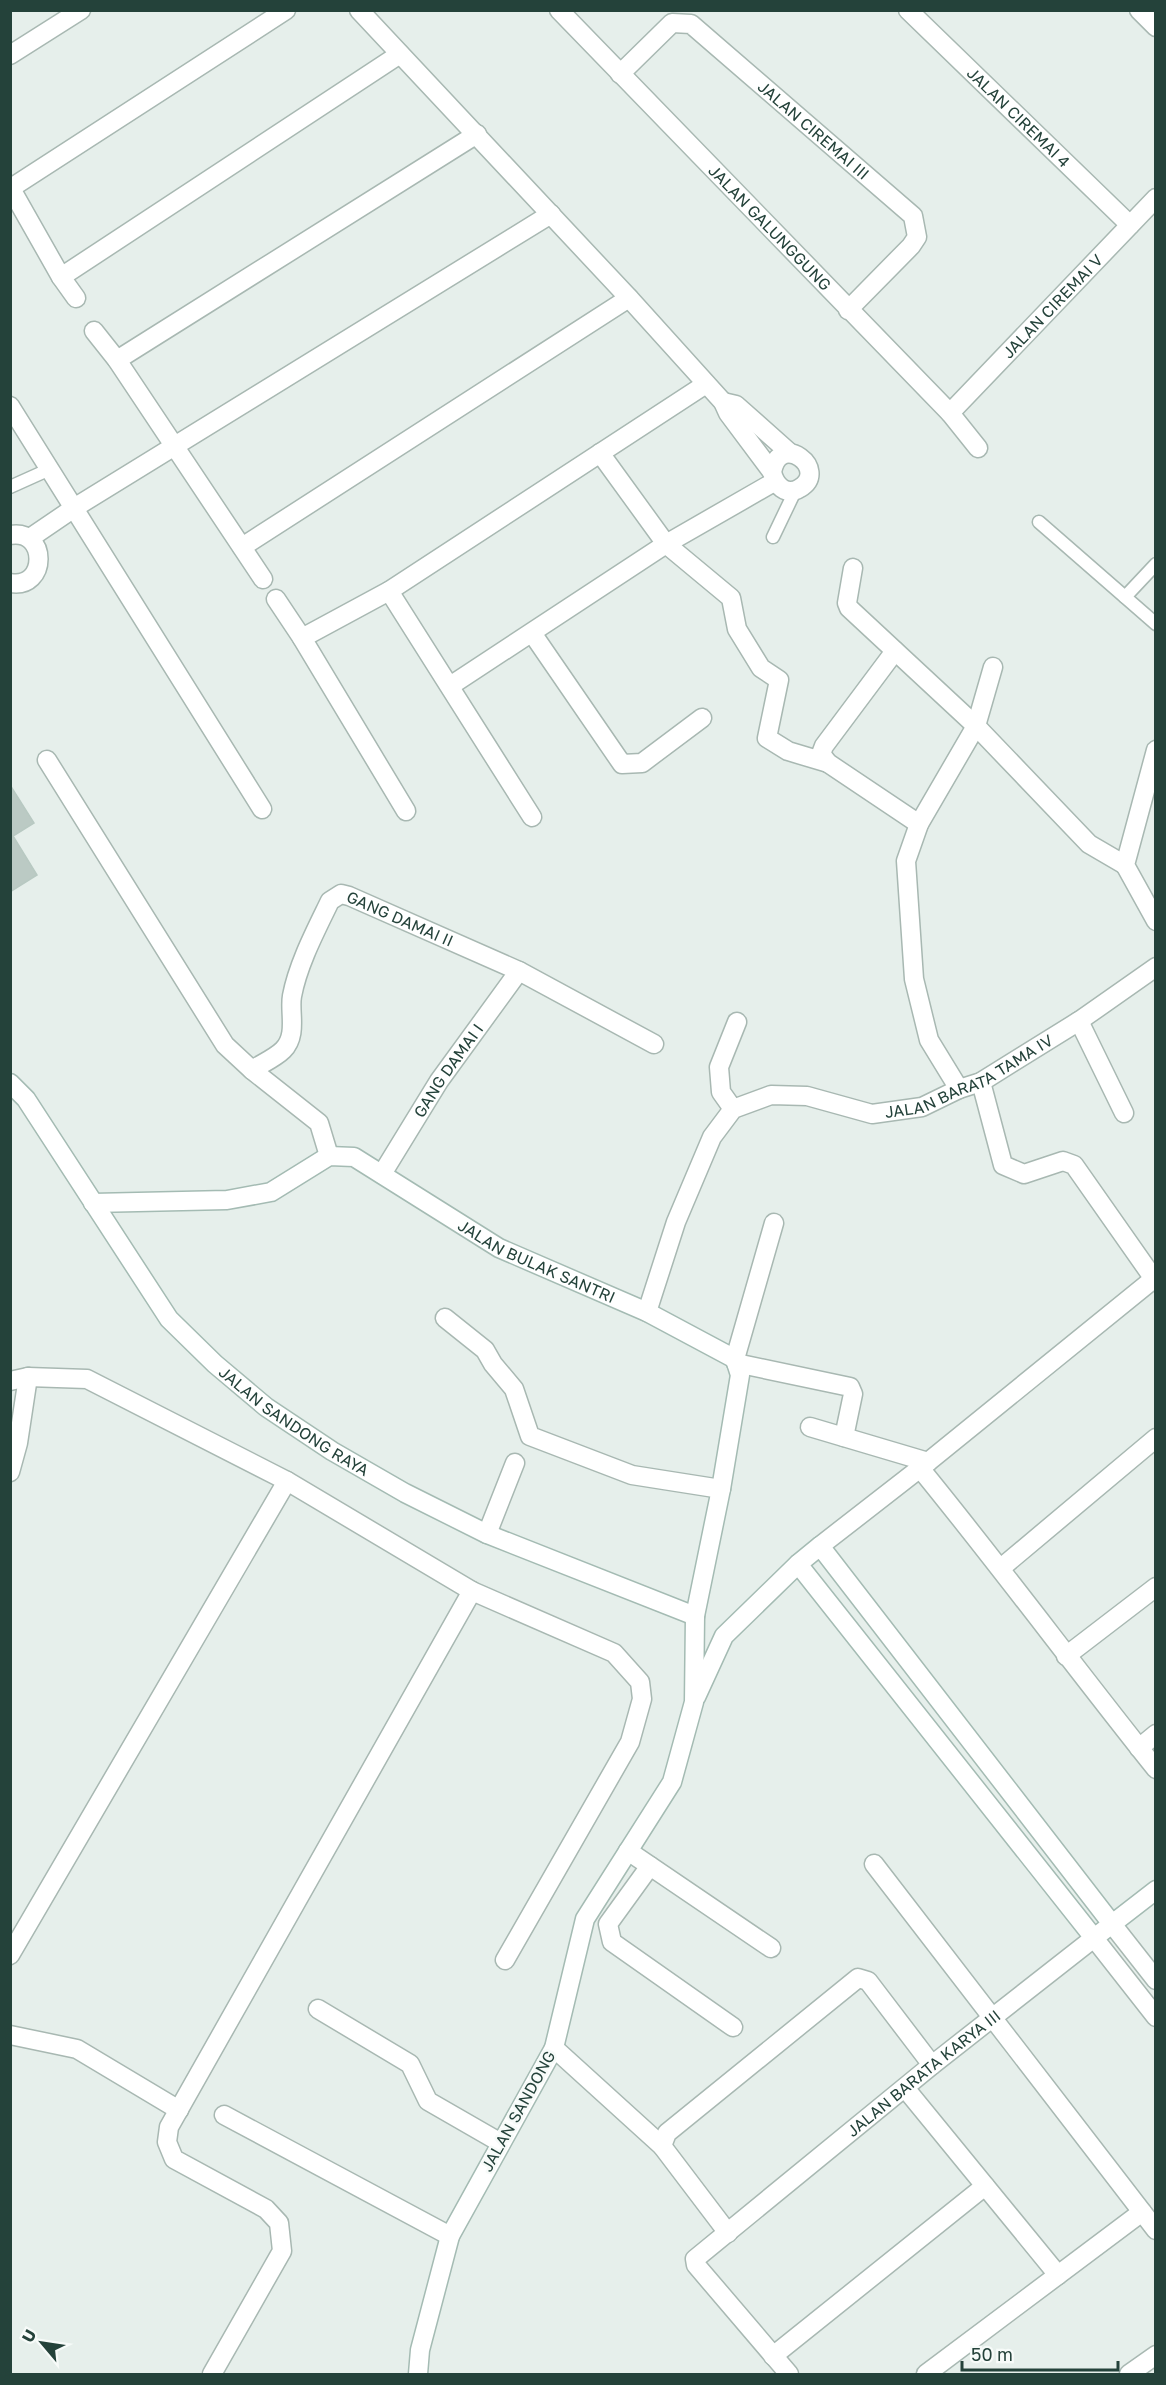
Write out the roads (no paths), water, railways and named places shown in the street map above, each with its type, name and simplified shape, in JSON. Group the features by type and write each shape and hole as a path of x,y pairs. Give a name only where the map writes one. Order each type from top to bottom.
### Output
{"street":[{"path":"10,55 81,10"},
{"path":"76,298 61,277 11,188 286,10"},
{"path":"359,10 477,134 723,402 728,413 781,489 791,491 807,481 809,472 806,462 790,453 736,405 723,402"},
{"name":"JALAN GALUNGGUNG","path":"559,10 950,414 978,448"},
{"name":"JALAN CIREMAI 4","path":"908,10 1130,225"},
{"path":"1139,10 1155,27"},
{"name":"JALAN CIREMAI III","path":"620,74 672,23 692,24 913,216 917,237 911,246 848,310"},
{"path":"61,277 400,54"},
{"path":"117,360 477,134"},
{"name":"JALAN CIREMAI V","path":"950,414 1155,198"},
{"path":"30,538 74,508 551,214"},
{"path":"242,548 629,298"},
{"path":"94,331 117,360 263,579"},
{"path":"302,638 389,591 706,384"},
{"path":"10,406 262,809"},
{"path":"600,453 666,544 731,598 737,629 761,668 779,680 767,738 788,750 828,763 919,824"},
{"path":"773,477 774,462 790,453"},
{"path":"450,686 666,544 773,477"},
{"path":"10,535 17,534 30,538 39,550 40,566 32,579 18,585 10,583"},
{"path":"854,568 847,603 849,608 976,726 1089,844 1125,865 1155,921"},
{"path":"389,591 532,817"},
{"path":"276,599 406,811"},
{"path":"532,633 622,764 642,763 702,718"},
{"path":"828,763 821,754 824,746 895,651"},
{"path":"959,1089 929,1040 914,979 906,861 919,824 976,726 993,667"},
{"path":"1125,865 1155,750"},
{"path":"47,760 225,1045 252,1070 319,1123 329,1156 271,1192 226,1200 93,1203"},
{"name":"GANG DAMAI II","path":"252,1070 283,1050 288,1043 292,1031 294,1013 291,1000 296,980 330,901 340,894 519,971"},
{"name":"JALAN BARATA TAMA IV","path":"733,1109 771,1095 807,1096 872,1114 922,1107 959,1089 981,1082 1079,1021 1155,967"},
{"path":"519,971 654,1044"},
{"name":"GANG DAMAI I","path":"382,1174 439,1082 519,971"},
{"path":"1079,1021 1124,1113"},
{"path":"647,1312 676,1222 712,1137 733,1109 721,1092 719,1067 737,1022"},
{"path":"694,1702 724,1636 798,1564 1154,1278 1074,1165 1063,1161 1024,1174 1003,1166 981,1082"},
{"name":"JALAN SANDONG RAYA","path":"10,1083 26,1099 169,1319 215,1364 266,1407 332,1451 405,1493 487,1534 695,1616"},
{"name":"JALAN BULAK SANTRI","path":"329,1156 354,1157 499,1248 647,1312 736,1361 850,1387 853,1395 844,1437"},
{"path":"695,1616 721,1489 740,1375 736,1361 774,1223"},
{"path":"445,1318 485,1350 493,1364 514,1389 530,1436 632,1475 721,1489"},
{"path":"10,1472 18,1443 19,1379 87,1379 287,1481 472,1591 614,1653 640,1682 642,1699 630,1742 505,1960"},
{"path":"810,1426 923,1465 1066,1656 1155,1769"},
{"path":"1001,1568 1155,1438"},
{"path":"487,1534 515,1463"},
{"path":"10,1955 287,1481"},
{"path":"820,1546 1155,1980"},
{"path":"798,1564 1155,2017"},
{"path":"1066,1656 1155,1587"},
{"path":"212,2374 282,2252 279,2223 266,2209 174,2159 167,2142 170,2127 472,1591"},
{"name":"JALAN SANDONG","path":"418,2374 420,2350 450,2236 554,2048 585,1919 672,1782 694,1702 695,1616"},
{"path":"1139,1748 1155,1734"},
{"path":"628,1851 771,1948"},
{"path":"874,1864 1155,2230"},
{"path":"651,1866 608,1924 612,1942 733,2027"},
{"name":"JALAN BARATA KARYA III","path":"773,2356 694,2260 932,2065 1155,1890"},
{"path":"663,2146 667,2133 858,1978 868,1981 932,2065"},
{"path":"318,2009 410,2064 428,2101 501,2143"},
{"path":"10,2035 78,2049 179,2110"},
{"path":"554,2048 663,2146 729,2233"},
{"path":"904,2088 1058,2275"},
{"path":"224,2115 450,2236"},
{"path":"789,2374 773,2356 985,2186"},
{"path":"926,2374 1142,2212"},
{"path":"1129,2374 1155,2355"}],"lane":[{"path":"10,487 50,469"},
{"path":"773,537 796,489"},
{"path":"1039,522 1155,624"},
{"path":"1125,597 1155,564"}]}
